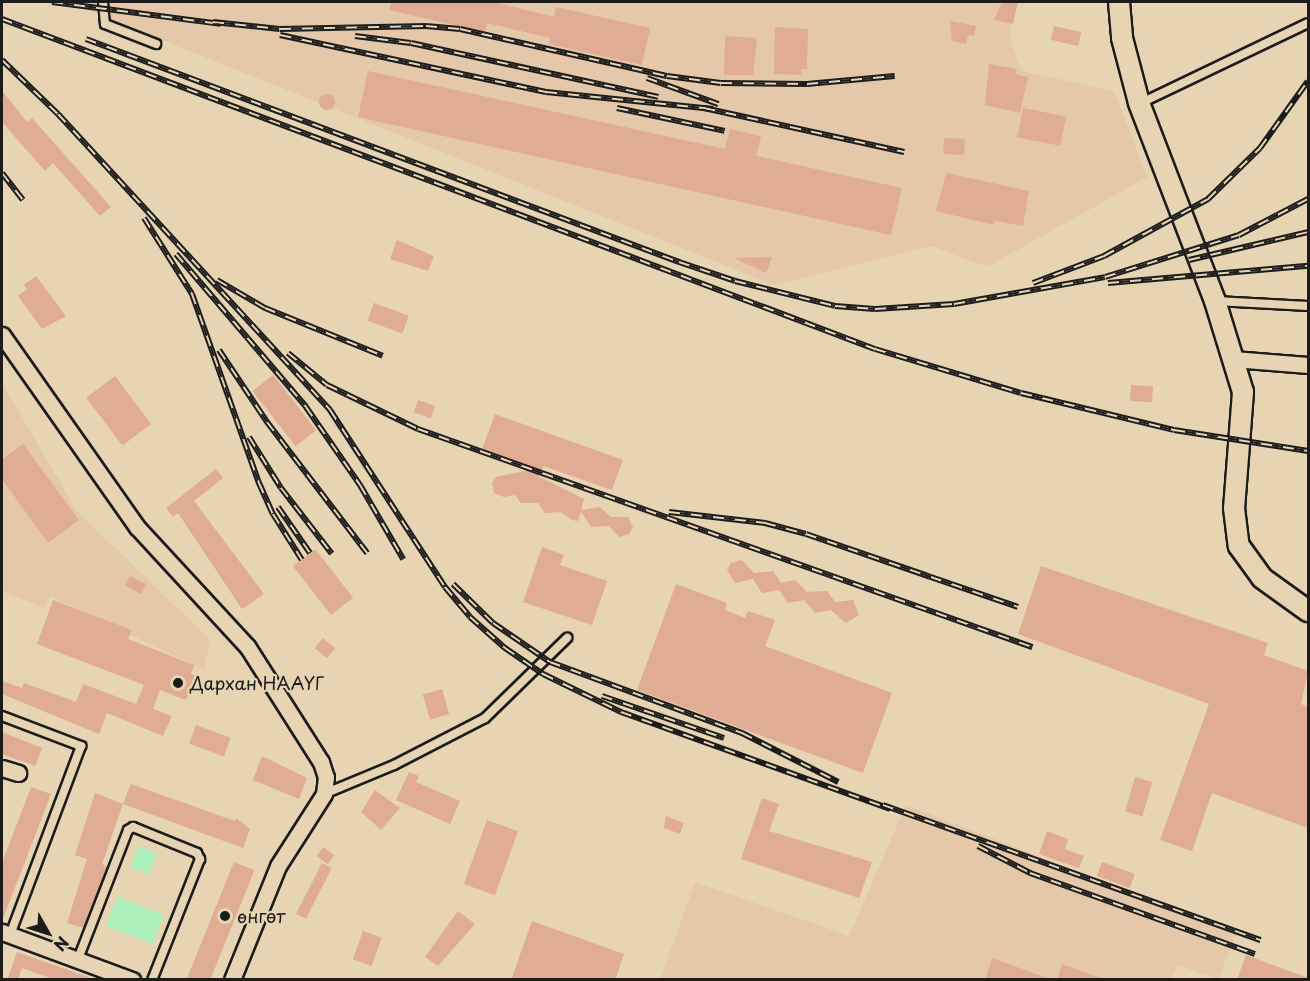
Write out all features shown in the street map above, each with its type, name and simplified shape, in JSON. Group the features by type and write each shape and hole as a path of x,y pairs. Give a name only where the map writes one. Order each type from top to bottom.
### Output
{"street":[{"path":"1119,2 1122,38 1139,103 1215,301 1243,392 1234,508 1239,546 1262,578 1308,611"},
{"path":"2,335 137,527 247,646 321,762 326,777 324,794 278,866 232,980"},
{"path":"1233,359 1308,364"},
{"path":"2,768 18,773"},
{"path":"6,934 132,980"}],"lane":[{"path":"103,2 105,24 156,44"},
{"path":"1139,103 1308,23"},
{"path":"1215,301 1308,306"},
{"path":"324,794 404,760 485,718 567,639"},
{"path":"2,716 81,746 6,934"},
{"path":"78,959 128,830 134,827 198,853 200,859 152,980"}],"shaded area":[{"path":"67,2 1012,2 1010,37 1021,71 1114,91 1147,177 987,267 932,246 774,285"},
{"path":"2,383 77,511 210,640 204,670 50,596 45,608 2,591"},
{"path":"906,805 1237,932 1218,979 1177,965 1171,979 660,980 695,882 849,936"}],"green space":[{"path":"138,846 157,853 149,874 130,868"},
{"path":"117,897 164,915 153,944 106,926"}],"building":[{"path":"391,2 494,2 554,17 556,7 650,28 642,65 549,44 550,38 487,23 485,32 389,10"},
{"path":"1002,2 1018,2 1013,24 994,20"},
{"path":"950,21 976,26 974,36 968,35 966,44 952,41"},
{"path":"1054,26 1081,32 1078,46 1051,40"},
{"path":"775,27 808,29 807,69 801,69 801,75 774,74"},
{"path":"725,36 757,38 753,75 724,75"},
{"path":"989,64 1016,69 1015,74 1028,77 1020,113 985,105"},
{"path":"368,71 725,149 730,129 761,136 756,156 902,188 891,235 358,117"},
{"path":"2,91 27,122 32,118 111,207 100,216 53,163 45,171 2,122"},
{"path":"327,94 333,96 335,102 333,108 327,110 321,108 319,102 321,96"},
{"path":"1023,108 1066,116 1060,146 1017,137"},
{"path":"944,138 965,139 964,155 943,154"},
{"path":"946,173 1029,191 1023,226 995,221 994,225 936,211"},
{"path":"397,240 434,256 428,271 390,259"},
{"path":"772,257 766,273 734,258"},
{"path":"36,276 66,316 42,329 18,296 27,289 24,285"},
{"path":"374,303 409,316 402,334 368,321"},
{"path":"273,375 316,430 296,446 253,391"},
{"path":"115,376 151,424 122,446 86,398"},
{"path":"1131,385 1153,386 1152,402 1130,401"},
{"path":"418,400 435,406 431,418 414,412"},
{"path":"495,414 623,460 612,490 543,466 538,476 584,499 581,510 600,507 611,517 628,517 633,527 629,534 619,537 609,526 591,527 581,512 578,521 572,520 561,512 545,513 538,503 521,503 515,495 504,497 494,493 492,483 496,477 534,469 482,449"},
{"path":"23,444 79,520 48,543 2,479 2,460"},
{"path":"216,469 223,478 194,501 264,594 242,609 178,513 173,517 166,508"},
{"path":"542,547 564,555 560,565 607,581 592,625 523,602"},
{"path":"315,549 353,598 331,615 293,566"},
{"path":"742,560 754,573 773,571 781,583 795,580 807,592 827,591 835,602 853,600 859,615 846,623 831,610 815,613 804,600 788,603 779,590 762,593 753,579 735,583 727,570 731,563"},
{"path":"1041,566 1268,643 1264,655 1308,671 1301,704 1308,707 1308,828 1212,793 1192,851 1160,840 1209,704 1018,634"},
{"path":"130,576 146,584 141,594 125,586"},
{"path":"676,584 727,603 725,610 745,618 748,611 775,620 765,646 892,693 863,773 637,690"},
{"path":"53,600 132,630 128,639 194,665 191,674 196,676 186,700 160,690 153,709 172,716 163,736 107,713 99,734 2,694 2,681 22,688 24,683 76,702 83,684 136,704 144,685 37,644"},
{"path":"323,638 335,648 327,658 315,648"},
{"path":"442,689 449,714 430,720 423,695"},
{"path":"196,725 231,738 224,756 189,744"},
{"path":"2,732 42,748 35,766 2,754"},
{"path":"262,756 307,778 299,799 253,780"},
{"path":"409,772 419,776 416,782 460,801 450,824 396,800"},
{"path":"1135,777 1152,782 1142,817 1125,812"},
{"path":"131,784 235,821 236,818 250,829 243,848 123,804"},
{"path":"31,787 51,794 2,921 2,863"},
{"path":"375,790 400,808 381,830 361,812"},
{"path":"95,793 123,804 102,864 107,867 84,928 67,923 87,859 75,855"},
{"path":"762,798 779,804 769,831 872,862 859,898 741,859"},
{"path":"666,816 684,823 680,834 664,828"},
{"path":"487,820 518,831 495,895 464,884"},
{"path":"1047,831 1068,839 1065,849 1084,856 1079,868 1039,854"},
{"path":"323,847 334,855 328,864 317,856"},
{"name":"өнгөт","path":"234,862 254,870 210,980 187,979"},
{"path":"1102,862 1135,874 1130,888 1097,876"},
{"path":"322,863 332,868 306,919 296,914"},
{"path":"458,911 475,924 438,966 425,957"},
{"path":"532,921 624,954 615,980 511,980"},
{"path":"363,931 382,938 372,966 353,959"},
{"path":"17,952 91,978 91,980 56,980 22,968 18,980 7,980"},
{"path":"1246,955 1308,978 1308,980 1237,980"},
{"path":"992,958 1047,978 1047,980 985,980"},
{"path":"1062,964 1101,978 1101,980 1057,980"}],"railway":[{"path":"52,2 221,24"},
{"path":"2,19 875,349 1021,393 1174,430 1308,451"},
{"path":"213,22 280,29 426,26 460,29 667,76 721,83 807,84 895,76"},
{"path":"280,35 546,92 713,109"},
{"path":"355,36 411,43 658,97"},
{"path":"86,39 679,262 735,281 835,306 875,309 954,304 1105,277 1239,235 1308,199"},
{"path":"2,60 58,114 330,410 445,587 470,617 505,648 543,674 621,712 890,809"},
{"path":"647,78 718,104"},
{"path":"1033,283 1104,256 1208,199 1260,148 1308,81"},
{"path":"617,108 725,131"},
{"path":"704,108 904,152"},
{"path":"2,173 23,200"},
{"path":"144,218 192,294 259,483 273,514 302,560"},
{"path":"1189,260 1308,232"},
{"path":"176,254 306,407 360,485 403,559"},
{"path":"1108,283 1308,266"},
{"path":"217,280 265,308 383,356"},
{"path":"219,350 267,422 367,553"},
{"path":"288,353 327,385 418,429 1032,647"},
{"path":"249,437 281,488 332,554"},
{"path":"278,507 310,553"},
{"path":"669,512 765,523 806,534 1018,607"},
{"path":"453,584 493,623 550,662 742,733 838,782"},
{"path":"602,696 724,738"},
{"path":"883,805 1261,940"},
{"path":"978,846 1030,873 1255,954"}],"place":[{"name":"Дархан НААҮГ","path":"178,683"},
{"name":"өнгөт","path":"225,916"}]}
